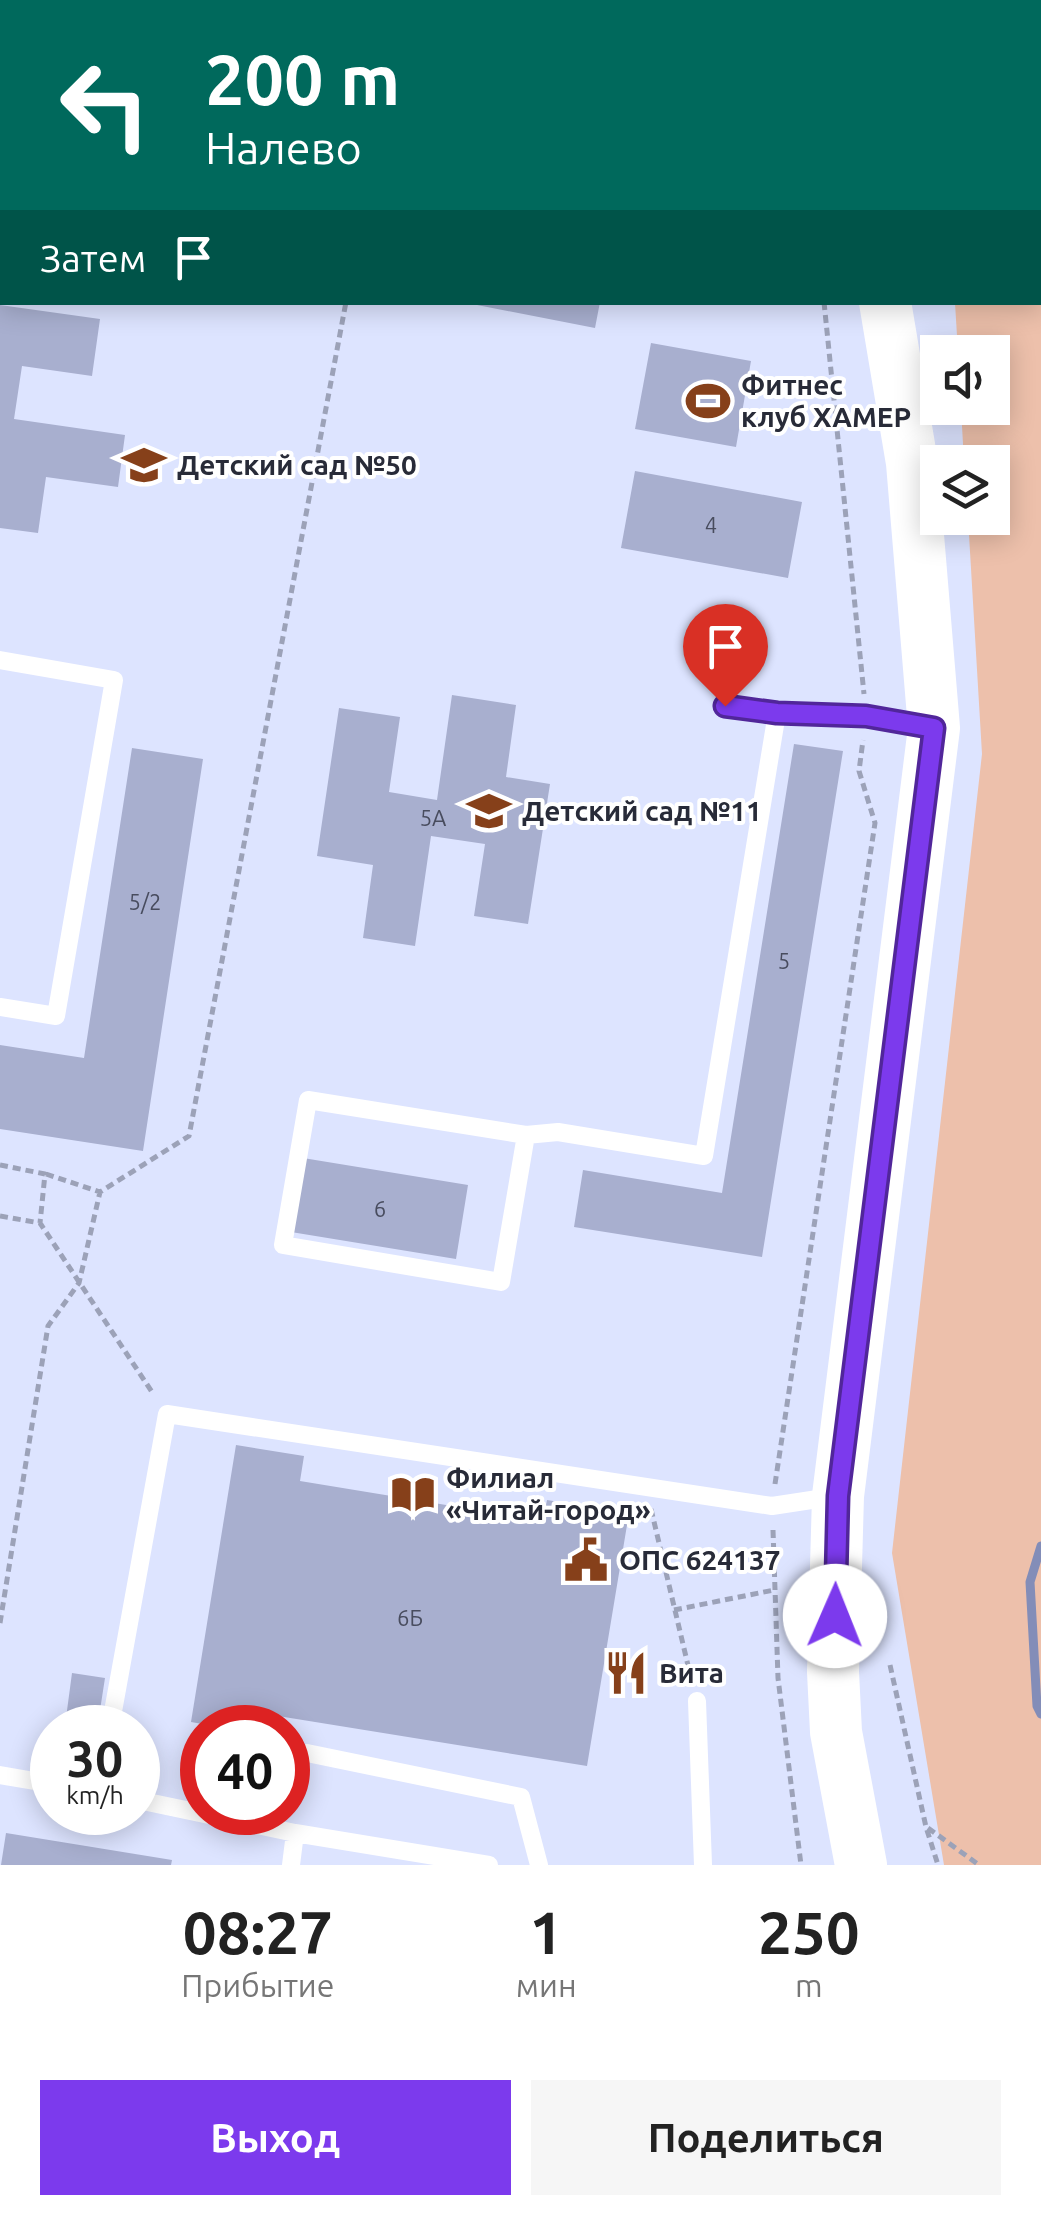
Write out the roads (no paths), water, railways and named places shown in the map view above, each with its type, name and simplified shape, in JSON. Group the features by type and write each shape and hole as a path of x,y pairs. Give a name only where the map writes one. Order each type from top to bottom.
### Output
{"street":[{"path":"856,1862 836,1732 838,1496 934,728 912,464 886,305"}],"lane":[{"path":"0,660 114,680 56,1016 0,1006"},
{"path":"725,706 777,713 866,716 934,728"},
{"path":"526,1136 501,1282 283,1245 308,1100 526,1136 558,1132 704,1156 777,713"},
{"path":"114,1705 168,1414 772,1506 838,1496"},
{"path":"697,1701 703,1865"},
{"path":"310,1755 521,1797 539,1865"},
{"path":"0,1776 30,1781"},
{"path":"291,1865 295,1835"},
{"path":"307,1835 489,1865"}],"waterway":[{"path":"1041,1546 1030,1582 1037,1706 1041,1714"}],"place":[{"name":"Фитнес клуб ХАМЕР","path":"708,401"},
{"name":"Детский сад №50","path":"144,465"},
{"name":"Детский сад №11","path":"489,811"},
{"name":"Филиал «Читай-город»","path":"413,1494"},
{"name":"ОПС 624137","path":"586,1560"},
{"name":"Вита","path":"626,1673"}]}
